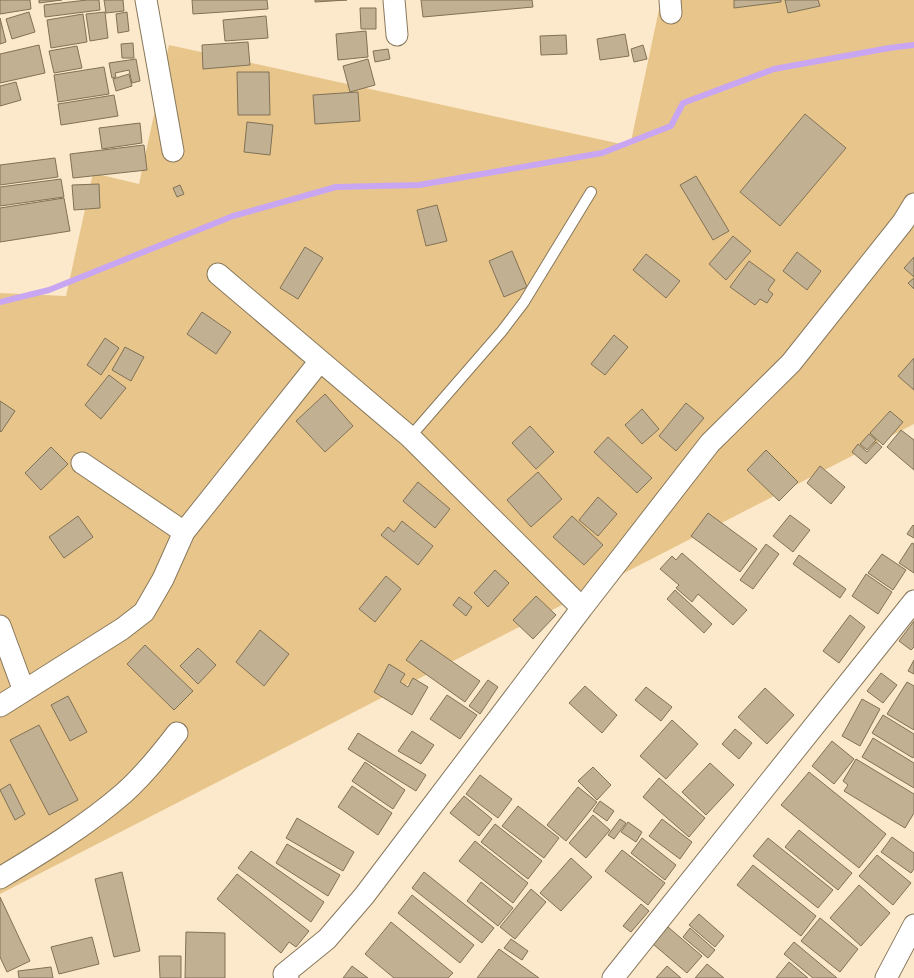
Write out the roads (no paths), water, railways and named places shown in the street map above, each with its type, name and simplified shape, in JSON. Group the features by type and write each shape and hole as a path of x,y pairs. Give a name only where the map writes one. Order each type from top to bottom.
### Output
{"street":[{"path":"146,0 173,151"},
{"path":"394,0 396,35"},
{"path":"283,977 327,939 364,896 582,608 710,443 791,363 903,222 914,204"},
{"path":"218,274 410,438 582,608"},
{"path":"0,706 122,629 144,612 163,579 184,532 320,361"},
{"path":"82,463 184,532"},
{"path":"613,978 914,600"},
{"path":"0,626 24,691"},
{"path":"0,878 58,843 124,793 158,758 177,733"},
{"path":"886,978 914,925"}],"lane":[{"path":"410,438 502,331 524,302 592,192"}],"waterway":[{"path":"0,302 49,290 233,216 336,187 419,185 602,153 671,126 683,103 774,69 889,48 914,45"}]}
